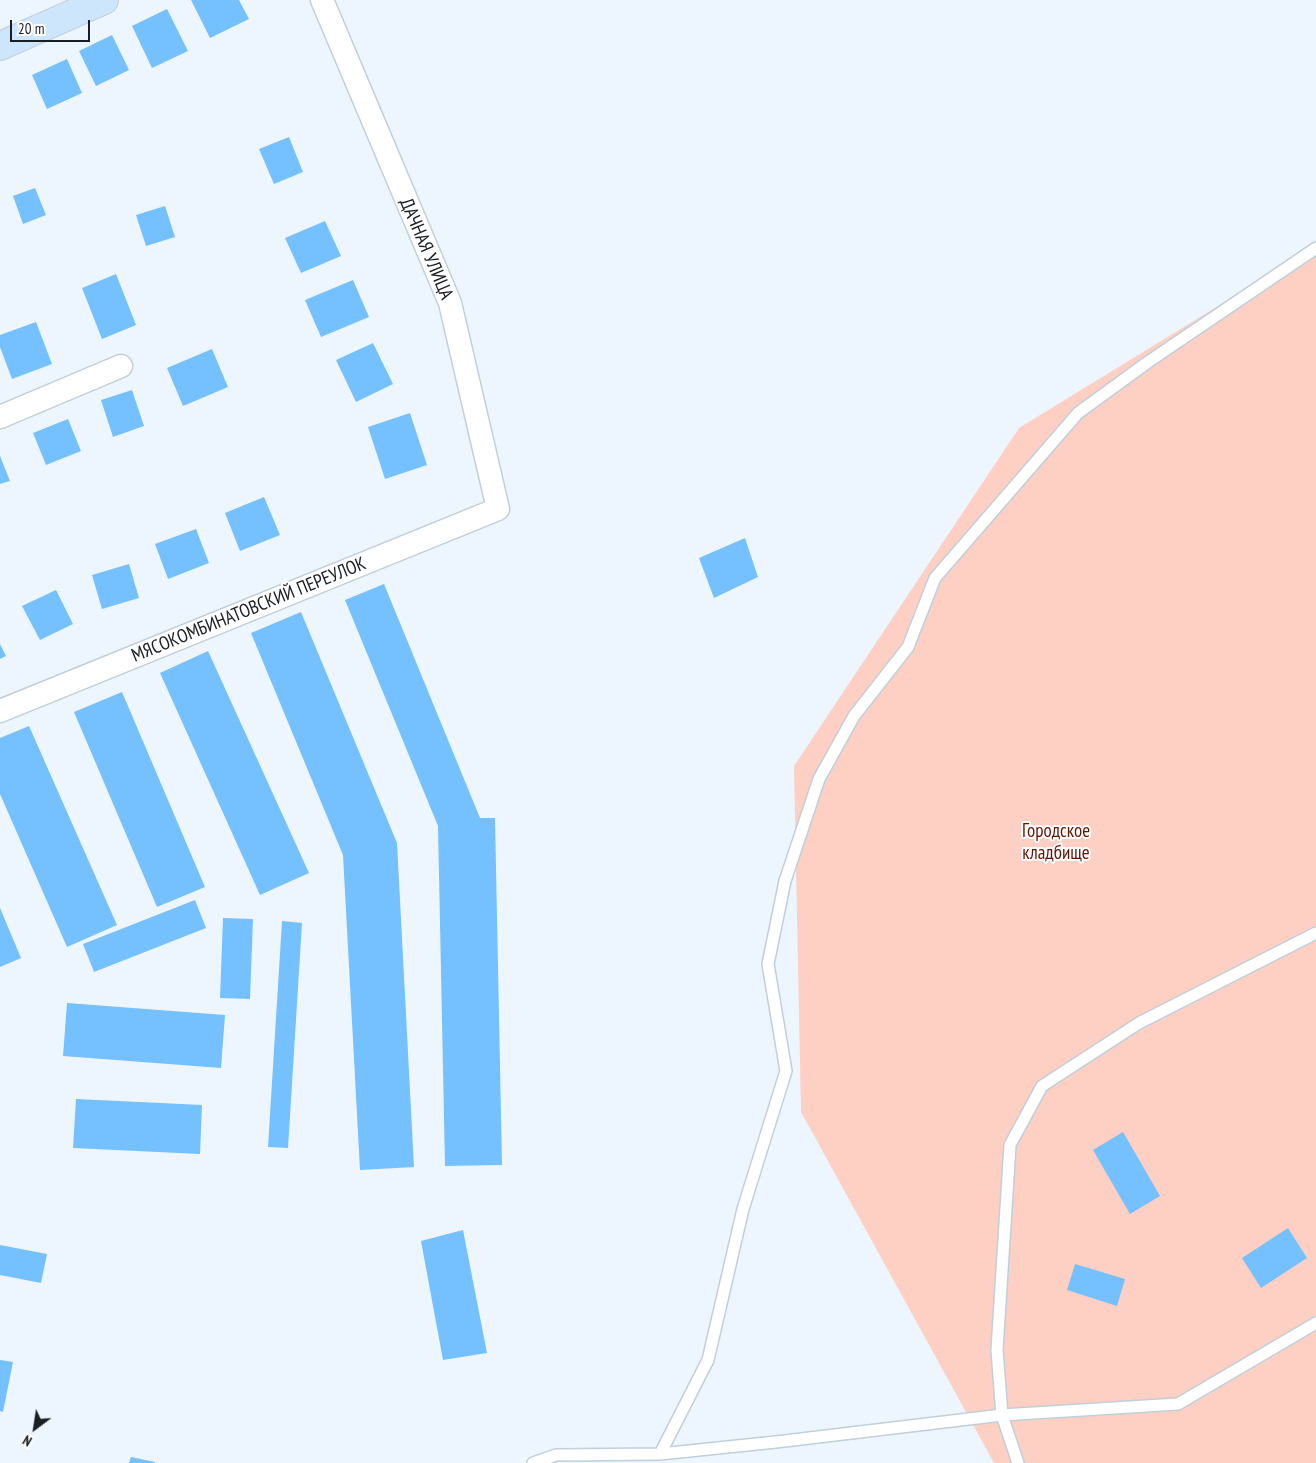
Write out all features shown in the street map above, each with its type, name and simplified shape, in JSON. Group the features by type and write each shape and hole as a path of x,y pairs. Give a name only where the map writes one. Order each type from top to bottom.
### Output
{"street":[{"path":"0,46 104,0"},
{"name":"ДАЧНАЯ УЛИЦА","path":"322,0 450,303 498,509"},
{"path":"0,417 120,366"},
{"name":"МЯСОКОМБИНАТОВСКИЙ ПЕРЕУЛОК","path":"0,710 498,509"}],"lane":[{"path":"660,1454 708,1360 743,1209 786,1072 768,964 785,881 819,779 854,716 908,647 935,578 1078,413 1148,362 1316,248"},
{"path":"1018,1463 1002,1415 998,1350 1010,1145 1042,1086 1139,1023 1316,933"},
{"path":"533,1463 556,1455 660,1454 1002,1415 1178,1404 1316,1323"}],"green space":[{"name":"Городское кладбище","path":"1316,246 1316,1463 994,1463 801,1112 794,766 1019,428"}],"building":[{"path":"191,0 239,0 249,19 210,38"},
{"path":"167,9 188,51 152,68 132,26"},
{"path":"112,35 129,70 96,86 79,51"},
{"path":"67,59 82,93 47,109 32,75"},
{"path":"289,137 303,172 274,184 259,149"},
{"path":"35,188 46,215 23,224 13,196"},
{"path":"165,206 175,237 146,246 136,215"},
{"path":"325,221 341,256 301,273 285,238"},
{"path":"116,274 136,325 102,339 82,288"},
{"path":"353,280 369,317 321,337 305,300"},
{"path":"36,322 52,364 12,379 0,347 0,335"},
{"path":"373,343 393,384 356,402 336,360"},
{"path":"212,349 228,387 183,406 167,368"},
{"path":"132,390 144,426 113,437 101,400"},
{"path":"410,413 427,465 385,479 368,427"},
{"path":"68,419 81,451 46,465 33,433"},
{"path":"0,456 10,481 0,484"},
{"path":"264,497 280,535 240,551 225,513"},
{"path":"196,529 209,563 168,579 155,544"},
{"path":"745,538 758,577 714,598 699,558"},
{"path":"129,564 139,598 102,609 92,575"},
{"path":"384,584 480,818 495,818 502,1165 445,1166 438,826 345,600"},
{"path":"56,590 73,624 40,640 22,606"},
{"path":"301,612 397,843 414,1167 360,1170 343,855 251,633"},
{"path":"0,644 6,656 0,659"},
{"path":"208,651 309,873 260,895 160,673"},
{"path":"122,692 205,887 157,907 74,712"},
{"path":"29,726 117,925 67,947 0,794 0,738"},
{"path":"195,900 206,928 94,972 83,944"},
{"path":"0,908 21,958 0,967"},
{"path":"223,918 253,919 250,999 220,998"},
{"path":"282,921 302,923 288,1148 268,1147"},
{"path":"67,1003 225,1015 221,1068 63,1056"},
{"path":"76,1099 202,1105 200,1154 73,1148"},
{"path":"1123,1132 1160,1196 1130,1214 1093,1150"},
{"path":"1288,1228 1307,1258 1261,1288 1242,1258"},
{"path":"463,1230 487,1353 443,1360 421,1241"},
{"path":"0,1245 47,1254 41,1283 0,1275"},
{"path":"1075,1264 1125,1279 1117,1306 1067,1290"},
{"path":"0,1360 13,1362 3,1412 0,1411"},
{"path":"131,1457 155,1462 155,1463 129,1463"}]}
